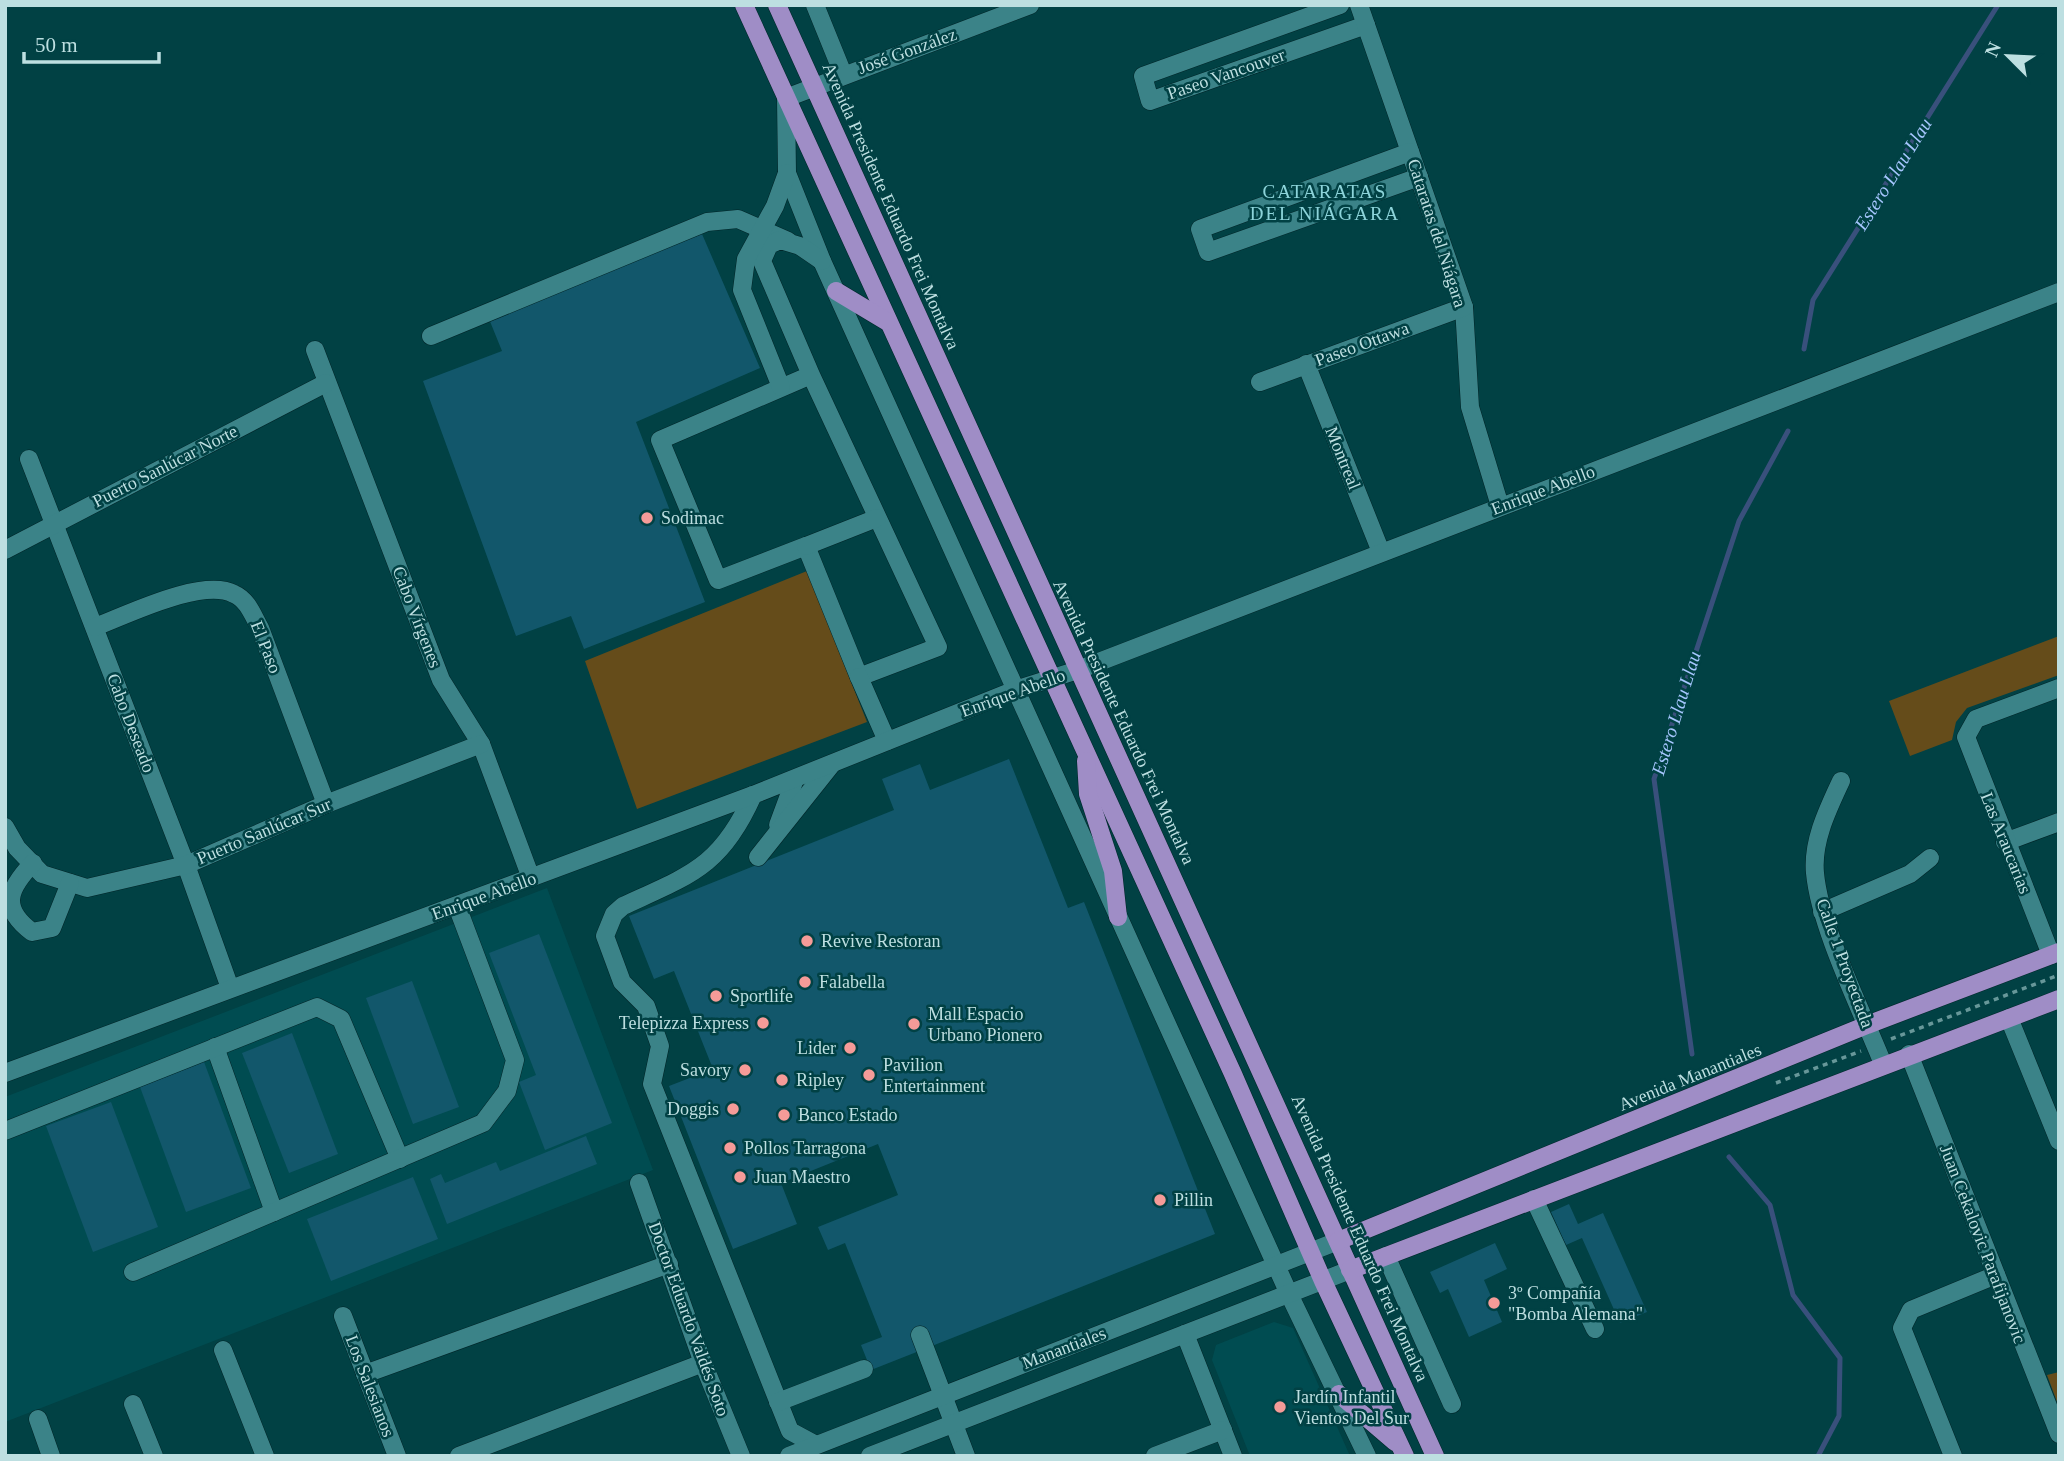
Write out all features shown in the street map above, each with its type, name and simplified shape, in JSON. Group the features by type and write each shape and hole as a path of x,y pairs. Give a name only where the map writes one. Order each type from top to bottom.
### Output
{"main road":[{"path":"744,5 1323,1281 1404,1451"},
{"name":"Avenida Presidente Eduardo Frei Montalva","path":"777,5 1435,1456"},
{"path":"836,291 886,321"},
{"path":"1086,754 1088,794 1113,871 1118,917"},
{"name":"Avenida Manantiales","path":"1338,1241 1867,1025 2055,953"},
{"path":"1350,1270 1909,1054 2059,999"},
{"path":"1339,1394 1404,1451"}],"street":[{"path":"815,5 844,74"},
{"name":"José González","path":"786,98 1030,5"},
{"name":"Paseo Vancouver","path":"1340,5 1143,76 1150,101 1366,25"},
{"name":"Cataratas del Niágara","path":"1359,5 1464,307 1470,407 1500,506"},
{"path":"781,387 742,290 746,259 781,192 787,173 786,98"},
{"path":"1410,152 1200,229 1208,252 1419,177"},
{"path":"787,173 822,261 1015,690 1289,1294 1367,1456"},
{"path":"431,336 707,222 738,219 791,242 822,261"},
{"path":"791,242 780,240 769,245 762,261 811,375 937,647 859,677"},
{"name":"Enrique Abello","path":"5,1073 753,795 1015,690 1078,670 2059,292"},
{"name":"Paseo Ottawa","path":"1260,382 1464,307"},
{"name":"Cabo Vírgenes","path":"316,350 326,383 441,680 481,744 531,878"},
{"name":"Montreal","path":"1306,364 1381,552"},
{"path":"811,375 660,440 718,580 877,517"},
{"name":"Puerto Sanlúcar Norte","path":"5,550 326,383"},
{"name":"Cabo Deseado","path":"29,459 186,865 230,988"},
{"path":"806,546 887,741"},
{"name":"El Paso","path":"95,627 189,593 212,589 234,593 248,606 260,628 326,804"},
{"name":"Las Araucarias","path":"2055,953 2005,842 1966,745 1968,730 1976,719 2059,688"},
{"name":"Puerto Sanlúcar Sur","path":"37,868 87,888 186,865 326,804 481,744"},
{"path":"758,857 833,764"},
{"path":"772,841 795,779"},
{"name":"Calle 1 Proyectada","path":"1841,781 1823,821 1815,871 1822,912 1883,1064"},
{"path":"753,795 732,838 713,858 696,872 623,906 614,914 605,936 621,982 646,1006 660,1046 652,1084 790,1431 816,1445"},
{"path":"2005,842 2059,822"},
{"path":"5,827 17,848 37,868 16,880 10,905 15,919 32,932 52,928 70,883"},
{"path":"1822,912 1910,874 1930,858"},
{"path":"132,1272 483,1123 498,1106 513,1074 515,1060 457,906"},
{"path":"5,1131 317,1007 341,1018 400,1158"},
{"path":"2009,1018 2059,1141"},
{"path":"215,1047 274,1212"},
{"name":"Juan Cekalovic Parafijanovic","path":"1909,1054 2059,1434"},
{"name":"Doctor Eduardo Valdés Soto","path":"639,1183 703,1363 741,1456"},
{"path":"1534,1199 1595,1329"},
{"name":"Manantiales","path":"789,1456 1338,1241"},
{"path":"1387,1256 1452,1404"},
{"path":"365,1374 669,1264"},
{"name":"Manantiales","path":"870,1456 1350,1270"},
{"path":"1953,1456 1902,1328 1911,1310 1996,1275"},
{"name":"Los Salesianos","path":"343,1316 397,1456"},
{"path":"1185,1334 1233,1456"},
{"path":"920,1335 965,1456"},
{"path":"223,1350 265,1456"},
{"path":"459,1456 703,1363"},
{"path":"778,1402 864,1369"},
{"path":"134,1404 154,1456"},
{"path":"38,1419 51,1456"},
{"path":"1155,1456 1223,1430"}],"shaded area":[{"path":"807,571 867,722 637,809 585,661"},
{"path":"2059,636 2059,675 1967,708 1956,722 1952,740 1910,756 1889,701"},
{"path":"547,888 653,1170 5,1422 5,1097"},
{"name":"Jardín Infantil Vientos Del Sur","path":"1274,1322 1293,1328 1350,1456 1250,1456 1212,1360 1216,1345"},
{"path":"2059,1372 2059,1407 2047,1375"}],"building":[{"path":"702,234 760,368 636,422 705,602 584,649 571,616 516,636 423,381 502,351 487,314"},
{"name":"Mall Espacio Urbano Pionero","path":"1009,759 1068,908 1084,902 1215,1234 871,1370 861,1345 882,1337 845,1243 828,1250 818,1227 898,1195 878,1144 781,1183 797,1224 733,1249 669,1086 713,1069 674,971 654,979 629,916 894,810 882,779 920,764 930,790"},
{"path":"539,934 612,1123 545,1150 519,1082 536,1075 489,953"},
{"path":"412,981 459,1107 413,1124 366,998"},
{"path":"292,1033 338,1154 289,1173 242,1053"},
{"path":"204,1062 251,1188 186,1212 140,1087"},
{"path":"111,1102 158,1227 93,1252 46,1126"},
{"path":"586,1136 597,1164 447,1224 430,1179 441,1174 445,1183 496,1162 500,1171"},
{"path":"413,1177 438,1239 331,1281 307,1219"},
{"path":"1569,1204 1578,1224 1603,1213 1647,1312 1620,1323 1582,1238 1566,1245 1551,1212"},
{"path":"1495,1243 1507,1269 1484,1280 1502,1322 1469,1337 1448,1289 1440,1293 1430,1272"}],"waterway":[{"name":"Estero Llau Llau","path":"1804,349 1813,300 1998,5"},
{"name":"Estero Llau Llau","path":"1692,1054 1654,779 1739,521 1788,431"},
{"name":"Estero Llau Llau","path":"1729,1157 1770,1205 1793,1295 1840,1358 1839,1416 1818,1456"}],"place":[{"name":"Sodimac","path":"647,518"},
{"name":"Revive Restoran","path":"807,941"},
{"name":"Falabella","path":"805,982"},
{"name":"Sportlife","path":"716,996"},
{"name":"Telepizza Express","path":"763,1023"},
{"name":"Mall Espacio Urbano Pionero","path":"914,1024"},
{"name":"Lider","path":"850,1048"},
{"name":"Savory","path":"745,1070"},
{"name":"Pavilion Entertainment","path":"869,1075"},
{"name":"Ripley","path":"782,1080"},
{"name":"Doggis","path":"733,1109"},
{"name":"Banco Estado","path":"784,1115"},
{"name":"Pollos Tarragona","path":"730,1148"},
{"name":"Juan Maestro","path":"740,1177"},
{"name":"Pillin","path":"1160,1200"},
{"name":"3º Compañía \"Bomba Alemana\"","path":"1494,1303"},
{"name":"Jardín Infantil Vientos Del Sur","path":"1280,1407"}],"district":[{"name":"CATARATAS DEL NIÁGARA","path":"1325,202"}]}
